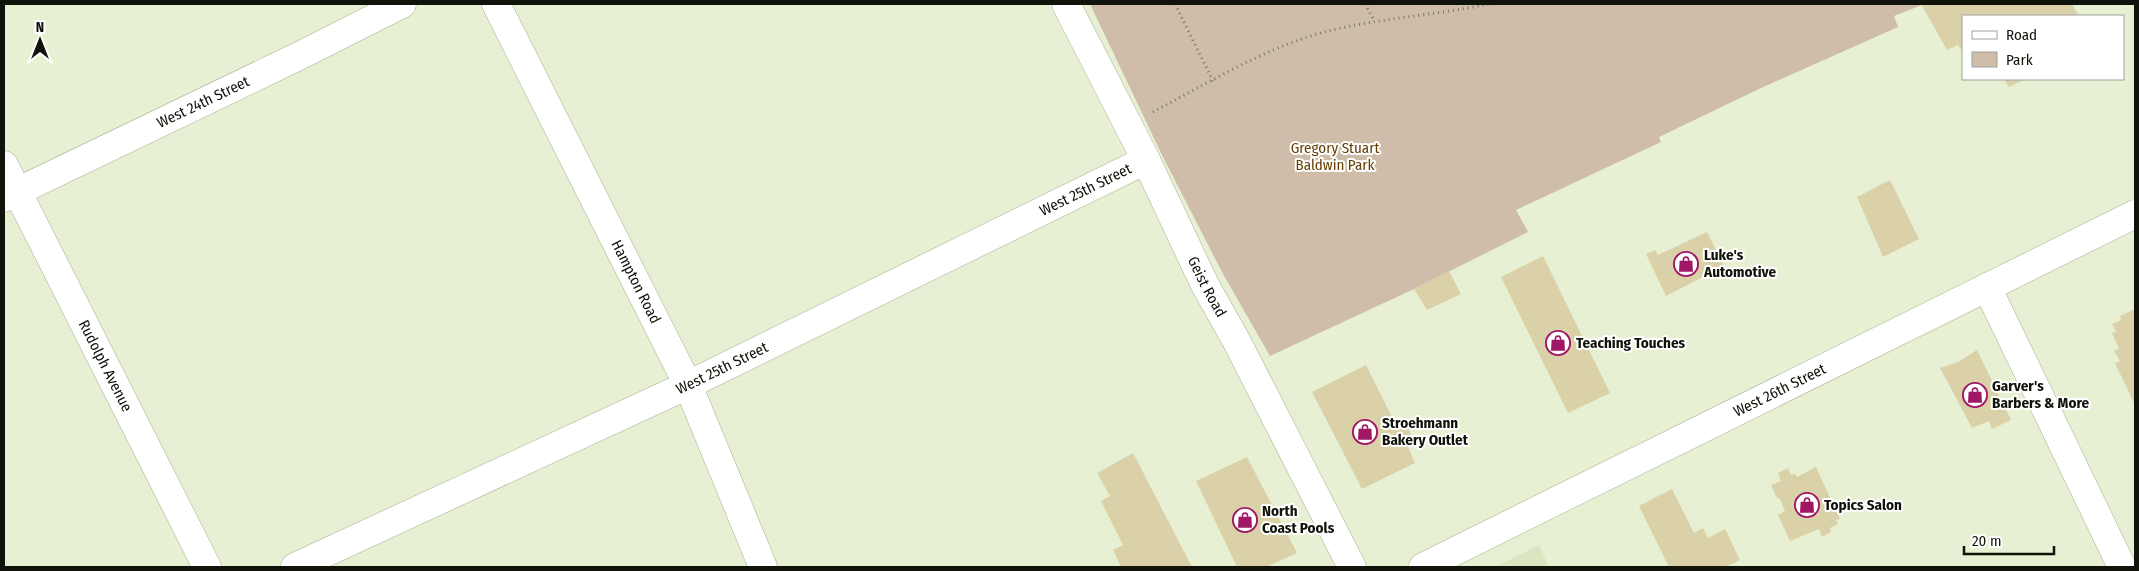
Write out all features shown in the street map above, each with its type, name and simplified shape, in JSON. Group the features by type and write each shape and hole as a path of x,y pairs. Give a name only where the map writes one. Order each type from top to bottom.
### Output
{"street":[{"name":"West 24th Street","path":"10,195 301,55 402,4"},
{"name":"Hampton Road","path":"496,4 688,385 763,567"},
{"name":"Geist Road","path":"1066,4 1146,160 1205,285 1237,342 1352,567"},
{"name":"West 25th Street","path":"295,567 688,385 1146,160"},
{"name":"Rudolph Avenue","path":"4,166 10,195 206,567"},
{"name":"West 26th Street","path":"1423,567 2135,214"},
{"path":"1987,287 2122,567"}],"path":[{"path":"1175,4 1213,81"},
{"path":"1365,4 1374,20"},
{"path":"1128,125 1249,62 1318,34 1374,20 1490,4"}],"shaded area":[{"path":"1539,545 1549,567 1495,567"}],"green space":[{"name":"Gregory Stuart Baldwin Park","path":"1090,4 1922,5 1894,16 1898,27 1761,88 1659,137 1661,142 1516,210 1528,232 1414,289 1270,356 1223,274 1162,155"}],"building":[{"path":"1921,4 2072,4 2078,15 1962,15 1962,48 1960,49 1958,45 1947,50"},
{"path":"2005,80 2023,80 2009,87"},
{"path":"1890,180 1919,239 1883,257 1857,197"},
{"path":"1707,232 1724,266 1666,296 1646,254 1655,250 1658,255"},
{"path":"1543,256 1610,393 1568,413 1501,277"},
{"path":"1449,271 1461,294 1427,310 1414,289"},
{"path":"2135,309 2135,405 2115,363 2120,361 2114,351 2119,348 2112,333 2116,332 2112,324 2121,320 2120,316"},
{"path":"1977,350 2011,420 1992,429 1989,421 1972,428 1940,368 1958,362"},
{"path":"1366,365 1397,427 1405,422 1415,442 1408,447 1415,463 1362,489 1312,392"},
{"path":"1133,453 1192,567 1121,567 1113,550 1123,545 1101,501 1110,496 1097,473"},
{"path":"1247,457 1297,553 1266,567 1237,567 1196,481"},
{"path":"1816,467 1840,519 1836,520 1838,524 1830,528 1831,532 1822,537 1819,529 1790,541 1778,515 1785,511 1771,485 1781,481 1778,473 1788,468 1791,475 1795,474 1797,477"},
{"path":"1672,489 1694,533 1703,528 1708,538 1725,529 1740,560 1725,567 1669,567 1639,506"}],"place":[{"name":"Luke's Automotive","path":"1686,264"},
{"name":"Teaching Touches","path":"1558,343"},
{"name":"Garver's Barbers & More","path":"1975,395"},
{"name":"Stroehmann Bakery Outlet","path":"1365,432"},
{"name":"Topics Salon","path":"1807,505"},
{"name":"North Coast Pools","path":"1245,520"}]}
